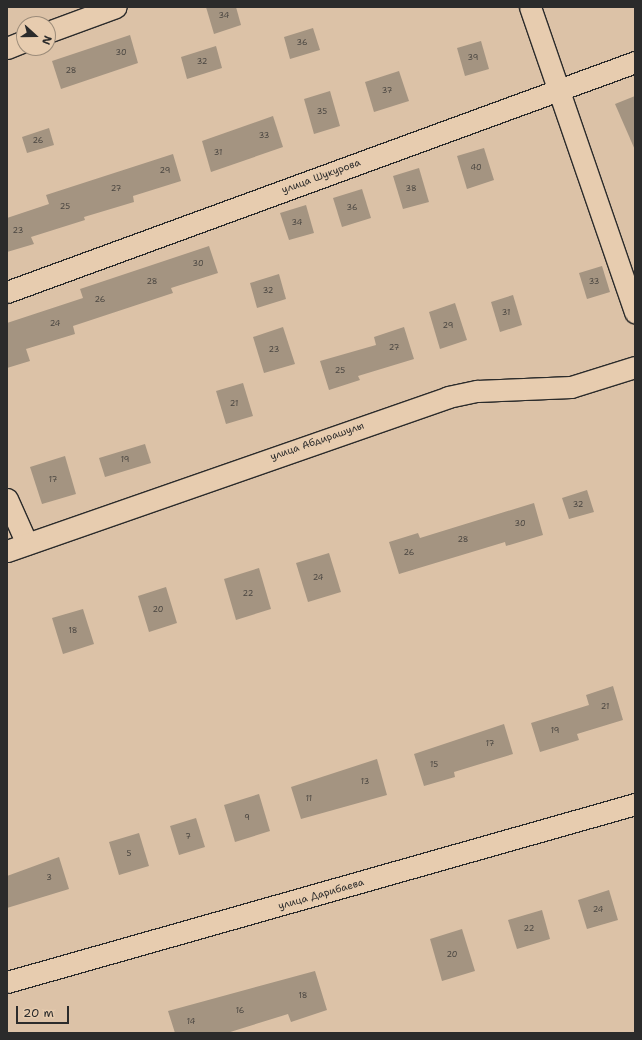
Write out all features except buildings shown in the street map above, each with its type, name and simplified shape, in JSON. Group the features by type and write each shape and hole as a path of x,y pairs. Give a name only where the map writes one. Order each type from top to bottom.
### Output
{"street":[{"path":"56,29 116,7"},
{"path":"530,7 635,312"},
{"name":"улица Шукурова","path":"7,292 635,62"},
{"name":"улица Абдирашулы","path":"7,551 448,397 477,391 571,388 635,367"},
{"path":"7,499 27,544"},
{"name":"улица Дарибаева","path":"7,982 635,804"}]}
